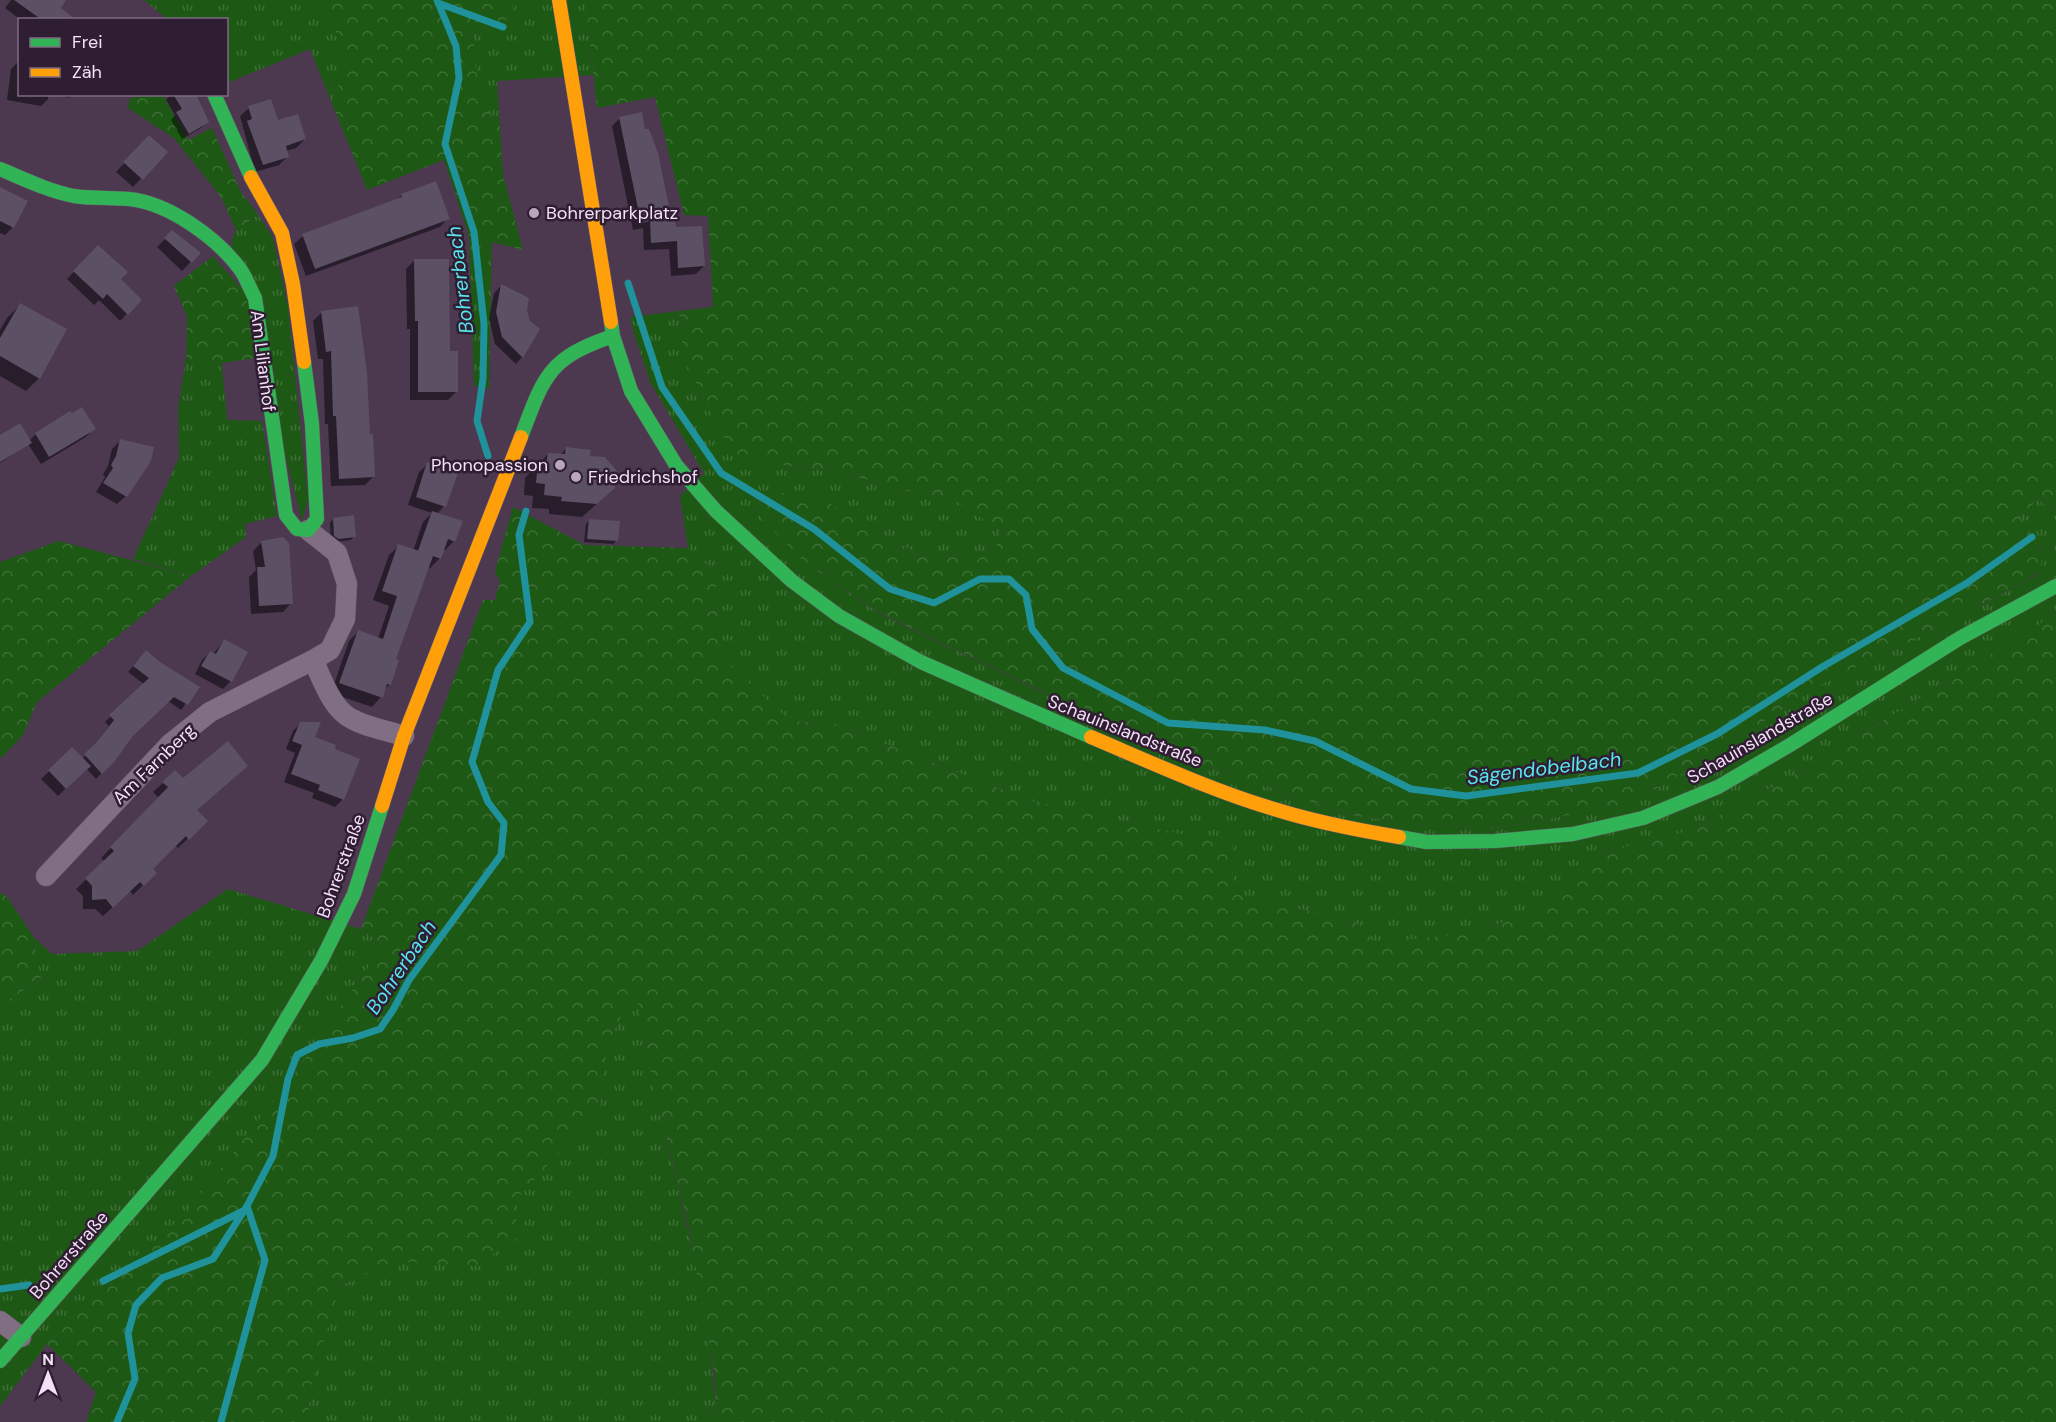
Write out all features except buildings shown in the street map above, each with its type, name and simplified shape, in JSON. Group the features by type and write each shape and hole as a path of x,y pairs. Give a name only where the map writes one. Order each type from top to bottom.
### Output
{"street":[{"name":"Schauinslandstraße","path":"559,0 613,336 631,391 676,465 716,511 760,553 792,581 839,616 921,662 1166,770 1273,809 1349,830 1427,842 1496,842 1573,834 1643,818 1718,787 1790,745 1960,638 2056,585"},
{"path":"215,96 257,189 282,232 294,295 312,424 316,519 308,530"},
{"name":"Am Lilianhof","path":"0,169 54,191 75,196 131,199 160,207 176,214 198,229 241,270 255,298 272,434 286,515 297,529 308,530 338,553 347,584 345,619 330,650 313,660"},
{"name":"Bohrerstraße","path":"0,1360 262,1060 321,961 347,912 404,736 547,375 561,360 586,345 613,336"},
{"path":"313,660 331,697 346,715 362,723 404,736"},
{"name":"Am Farnberg","path":"46,876 101,815 178,738 210,712 313,660"},
{"path":"0,1321 21,1337"}],"green space":[{"path":"144,0 324,0 348,67 331,101 310,49 228,83 228,18 166,18"},
{"path":"324,0 511,0 512,9 503,27 473,30 475,64 483,105 500,126 503,175 523,250 469,236 444,160 367,190 331,101 348,67"},
{"path":"511,0 585,0 593,75 497,81 500,126 483,106 475,64 473,30 503,27 512,9"},
{"path":"585,0 2056,0 2056,511 2038,500 2019,516 2040,549 2042,564 2040,572 1955,620 1829,680 1662,786 1613,807 1498,828 1414,824 1349,815 1171,753 882,614 804,562 754,510 759,503 781,493 826,501 915,552 951,556 996,549 1000,530 951,498 898,489 847,474 736,458 684,360 679,311 713,307 708,216 684,215 655,97 597,108"},
{"path":"164,96 188,140 212,128 241,192 258,215 236,230 221,197 174,138 128,108 130,98"},
{"path":"258,215 273,238 288,307 308,499 302,521 231,243 236,230"},
{"path":"469,236 492,241 489,389 474,386"},
{"path":"213,256 246,294 255,358 222,363 186,358 187,316 174,286"},
{"path":"679,311 684,360 736,458 847,474 898,489 951,498 1000,530 996,549 951,556 915,552 871,528 759,503 754,510 804,562 882,615 1170,753 1349,815 1414,824 1498,828 1613,807 1662,786 1828,680 1955,620 2040,573 2040,548 2019,516 2038,500 2056,511 2056,614 1802,771 1692,830 1591,856 1569,886 1541,908 1473,933 1375,944 1355,922 1232,893 1231,845 1031,801 842,727 789,720 720,657 715,572 688,548 680,496 704,473 651,384 630,317"},
{"path":"186,358 222,363 227,420 262,421 277,516 245,524 246,537 191,576 133,559 179,458 178,408"},
{"path":"513,507 585,545 688,548 715,572 720,657 789,720 842,727 1031,801 1232,845 1233,893 1355,922 1375,943 1473,933 1541,908 1569,886 1591,856 1692,830 1802,771 2056,614 2056,1422 716,1422 715,1378 688,1224 653,1082 635,987 607,1046 600,1109 512,1204 521,1235 476,1266 393,1261 340,1286 312,1380 307,1422 86,1422 96,1392 47,1344 185,1214 290,1080 384,945 361,929 483,600 495,600 500,581 495,571"},
{"path":"59,541 191,576 37,702 23,735 0,759 0,562"},
{"path":"228,889 361,929 384,945 290,1080 185,1215 53,1336 0,1406 0,1006 41,978 33,936 52,954 137,951"},
{"path":"0,892 8,898 33,936 41,978 0,1006"},
{"path":"635,986 651,1073 684,1210 701,1295 708,1337 716,1422 307,1422 312,1380 340,1286 393,1261 476,1265 511,1204 600,1109 607,1046"}],"waterway":[{"name":"Bohrerbach","path":"437,0 456,46 459,78 445,144 474,232 484,324 483,379 477,421 488,456"},
{"name":"Sägendobelbach","path":"438,3 503,27"},
{"name":"Sägendobelbach","path":"628,283 662,387 721,473 814,529 890,589 934,603 980,579 1009,579 1026,595 1032,629 1063,668 1168,723 1265,730 1315,741 1411,789 1466,796 1638,773 1717,734 1822,667 1967,583 2032,537"},
{"name":"Bohrerbach","path":"117,1422 135,1379 128,1333 136,1305 162,1278 213,1259 247,1206 273,1156 288,1079 297,1055 319,1044 353,1038 380,1029 409,980 501,855 504,823 488,802 472,762 498,670 530,622 519,535 526,511"},
{"path":"221,1422 265,1260 247,1206"},
{"path":"103,1281 243,1211"},
{"path":"0,1289 29,1285"}],"traffic: fast":[{"path":"215,96 251,177"},
{"path":"0,169 64,194 129,199 160,207 191,224 230,257 242,272 255,298 286,515 297,529 308,530 317,519 312,424 304,362"},
{"path":"611,322 613,336 631,391 676,465 716,511 792,581 839,616 921,662 1091,737"},
{"path":"521,437 536,399 551,372 574,352 613,336"},
{"path":"1399,837 1427,842 1495,841 1573,834 1643,818 1718,787 1790,745 1960,638 2056,586"},
{"path":"0,1361 262,1060 321,961 354,894 382,806"}],"traffic: slow":[{"path":"559,0 611,322"},
{"path":"251,177 282,233 293,284 304,362"},
{"path":"382,806 404,736 521,437"},
{"path":"1091,737 1182,776 1251,802 1320,822 1399,837"}],"place":[{"name":"Bohrerparkplatz","path":"534,213"},
{"name":"Phonopassion","path":"560,465"},
{"name":"Friedrichshof","path":"576,477"}]}
